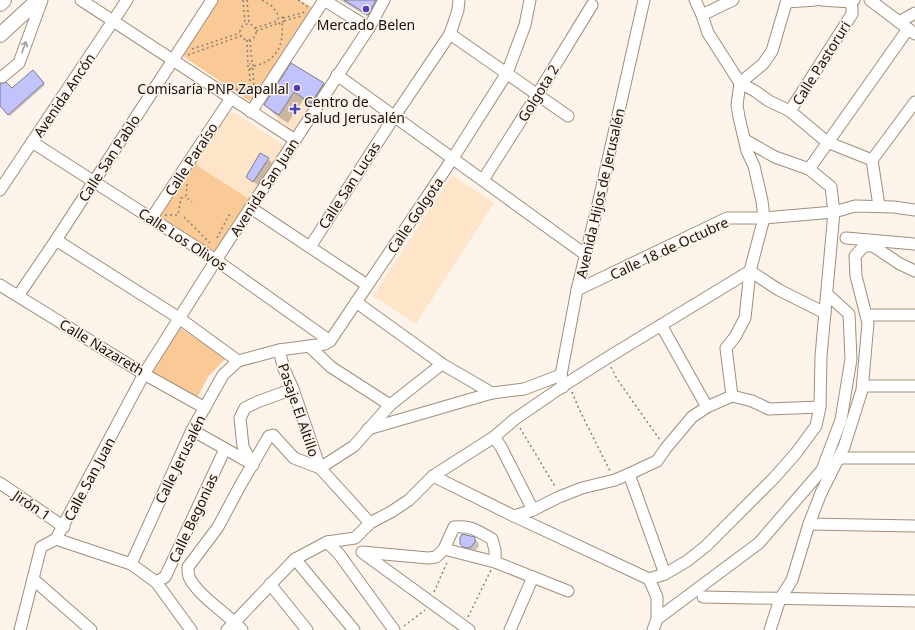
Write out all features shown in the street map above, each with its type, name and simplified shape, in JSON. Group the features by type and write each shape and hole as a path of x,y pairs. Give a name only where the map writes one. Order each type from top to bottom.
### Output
{"highway":[{"path":"0,3 3,0"}],"main road":[{"path":"0,34 38,0"}],"street":[{"path":"2,77 18,63 42,0"},
{"path":"80,0 295,140"},
{"name":"Avenida Ancón","path":"0,190 127,0"},
{"name":"Calle San Pablo","path":"18,296 212,0"},
{"path":"251,112 324,0 369,28"},
{"name":"Avenida San Juan","path":"144,374 219,256 369,28 384,0"},
{"name":"Calle San Lucas","path":"310,247 394,117 450,34 458,10 459,0"},
{"name":"Calle Golgota","path":"330,341 453,158 507,73 525,25 530,0"},
{"name":"Avenida Hijos de Jerusalén","path":"564,381 577,290 644,0"},
{"path":"695,0 708,33 740,84 755,91 769,101 790,112 827,142 872,160"},
{"path":"702,15 733,0"},
{"path":"732,396 726,348 734,338 745,318 750,271 764,218 762,201 754,166 747,151 737,105 740,84 763,64 772,51 787,1 816,0"},
{"path":"821,0 851,1"},
{"path":"870,0 908,28"},
{"name":"Calle Pastoruri","path":"790,112 852,14 851,1"},
{"name":"Golgota 2","path":"483,180 592,5"},
{"path":"809,169 908,28 915,13"},
{"path":"450,34 568,116"},
{"path":"337,75 586,255"},
{"name":"Calle Paraíso","path":"154,216 231,98"},
{"path":"879,206 872,160 915,102"},
{"path":"649,579 665,574 687,561 706,546 774,478 796,453 816,426 820,407 821,356 834,212 831,187 809,169 775,157 745,140"},
{"name":"Calle Los Olivos","path":"32,142 219,256 330,341"},
{"name":"Calle 18 de Octubre","path":"577,290 727,218 764,218 834,212 855,206 879,206 915,210"},
{"path":"251,208 368,285"},
{"path":"846,238 915,244"},
{"path":"56,240 179,318 238,361 279,350 325,344 330,341"},
{"path":"770,630 780,599 792,580 809,524 821,493 844,447 863,386 868,323 856,276 854,256 864,246 873,246 900,264 915,271"},
{"path":"750,271 779,290 825,313"},
{"path":"226,630 238,626 270,584 296,559 327,542 355,538 370,523 409,500 433,476 494,437 564,381 607,358 750,271"},
{"name":"Calle Nazareth","path":"0,285 144,374 205,408"},
{"path":"657,619 759,543 822,470 841,420 851,359 849,314 827,294"},
{"path":"356,302 442,364 492,393"},
{"path":"866,315 915,315"},
{"path":"661,325 706,407"},
{"path":"308,346 331,367 390,405"},
{"name":"Pasaje El Altillo","path":"279,350 284,369 293,388 320,468"},
{"name":"Calle Jerusalén","path":"131,564 192,430 223,375 238,361"},
{"path":"320,468 354,446 390,405 442,364"},
{"name":"Calle San Juan","path":"20,630 41,547 56,539 64,527 144,374"},
{"path":"368,429 492,393 524,389 564,381"},
{"path":"863,386 915,386"},
{"path":"253,465 243,447 240,418 245,408 293,388"},
{"path":"514,516 533,510 587,487 615,480 657,461 692,417 706,407 732,396 752,401 769,409 820,407"},
{"path":"192,430 253,465"},
{"path":"238,626 198,590 188,576 188,567 218,527 269,436 274,435 294,458 320,468 370,523"},
{"path":"494,437 501,447 533,510"},
{"name":"Calle Begonias","path":"156,582 165,577 225,449"},
{"path":"839,458 915,458"},
{"path":"629,474 665,574"},
{"path":"433,476 514,516 649,579 657,597 657,619 653,630"},
{"name":"Jirón 1","path":"0,483 64,527"},
{"path":"809,524 915,526"},
{"path":"362,552 428,558 436,557 444,549 454,527 464,526 474,528 492,539 495,550 495,562"},
{"path":"355,538 362,552 467,628"},
{"path":"56,539 131,564 156,582 191,630"},
{"path":"327,542 339,554 394,630"},
{"path":"444,549 495,562 568,591"},
{"path":"296,559 354,630"},
{"path":"510,630 533,577"},
{"path":"33,579 91,630"},
{"path":"270,584 307,630"},
{"path":"703,597 915,601"}],"path":[{"path":"245,24 249,24 255,28 256,31 255,36 250,40 247,40 241,36 240,33 245,24 243,0 247,0 249,24"},
{"path":"262,0 272,6 279,17 283,18 305,11"},
{"path":"256,31 309,13"},
{"path":"255,28 277,20 279,17"},
{"path":"249,68 268,60 279,49 282,41 283,18"},
{"path":"185,56 186,51 240,33"},
{"path":"185,56 241,36"},
{"path":"232,86 252,98 247,40"},
{"path":"250,40 252,63 254,67 254,89"},
{"path":"185,56 192,60"},
{"path":"183,170 188,174 186,197"},
{"path":"186,197 192,202"},
{"path":"154,216 178,214 182,198 186,197"},
{"path":"184,216 213,246 219,256"},
{"path":"607,358 617,379 666,448"},
{"path":"564,381 615,480"},
{"path":"515,419 556,486 559,498"},
{"path":"467,628 495,562"}],"shaded area":[{"path":"218,0 300,0 314,9 255,100 251,102 184,57 184,52"},
{"name":"Centro de Salud Jerusalén","path":"294,92 312,104 293,134 275,122"},
{"path":"236,113 282,144 284,149 251,200 199,167 195,160 228,114"},
{"path":"195,160 199,167 251,200 215,252 210,253 157,218"},
{"path":"452,175 494,203 416,324 373,296"},
{"path":"179,327 226,358 208,377 196,400 152,372"}],"building":[{"name":"Mercado Belen","path":"344,0 376,0 368,15"},
{"name":"Comisaría PNP Zapallal","path":"291,63 324,83 311,103 294,92 279,115 264,105"},
{"path":"33,70 44,83 8,115 0,106 0,84 6,82 12,88"},
{"path":"260,153 269,158 253,182 246,177"},
{"path":"462,534 475,537 475,542 471,547 463,547 460,544"}],"place":[{"name":"Mercado Belen","path":"366,9"},
{"name":"Comisaría PNP Zapallal","path":"297,88"},
{"name":"Centro de Salud Jerusalén","path":"295,109"}]}
